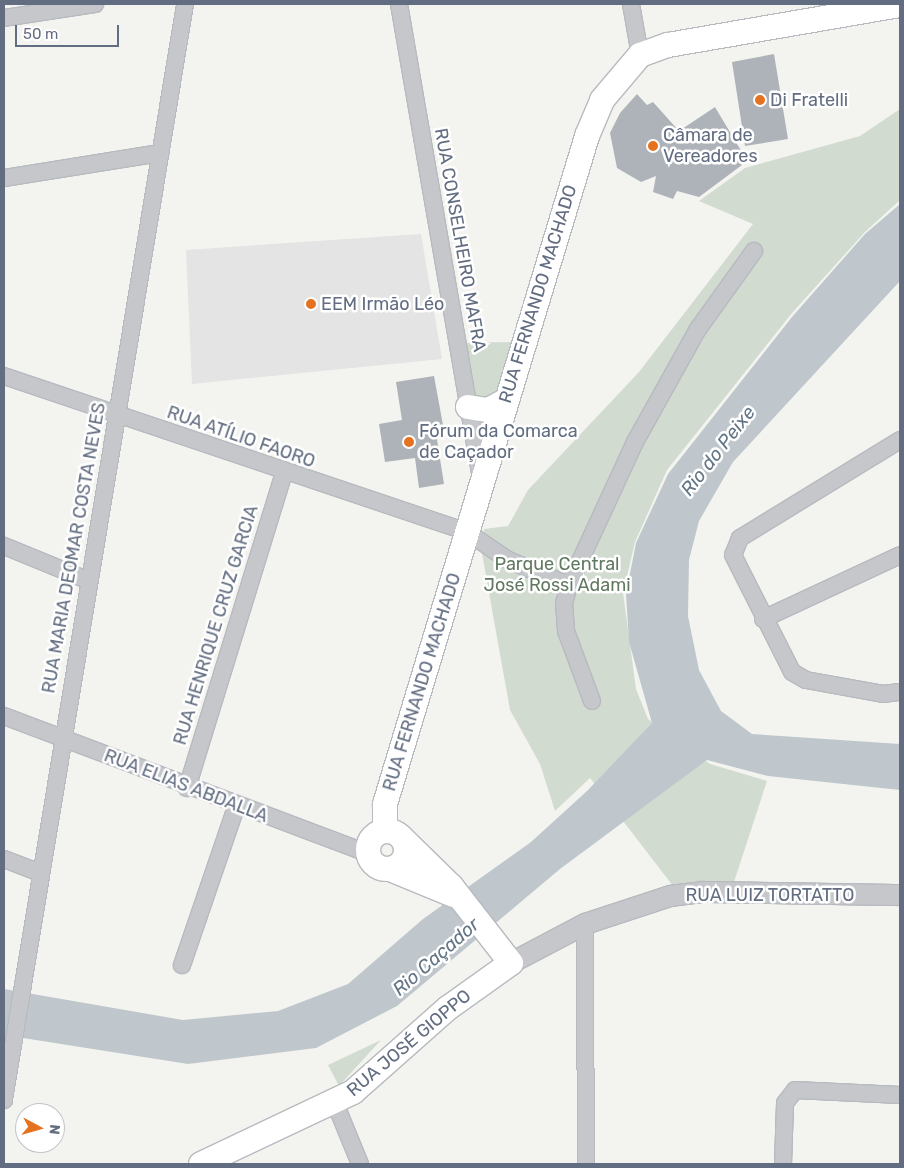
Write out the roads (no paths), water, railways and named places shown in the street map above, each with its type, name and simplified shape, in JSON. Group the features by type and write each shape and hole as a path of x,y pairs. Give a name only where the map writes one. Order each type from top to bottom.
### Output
{"main road":[{"path":"640,55 668,45 848,9 900,5"},
{"name":"RUA FERNANDO MACHADO","path":"390,870 404,860 407,848 393,834 385,804 587,136 602,100 640,55"},
{"path":"468,407 488,410 506,401"},
{"path":"454,896 390,870 379,868 369,854 370,842 393,834 454,896 511,963"},
{"name":"RUA JOSÉ GIOPPO","path":"201,1164 335,1103 448,1008 511,963"}],"street":[{"path":"10,12 95,4"},
{"name":"RUA MARIA DEOMAR COSTA NEVES","path":"4,1100 87,580 118,416 185,4"},
{"name":"RUA CONSELHEIRO MAFRA","path":"400,4 482,483"},
{"path":"631,4 640,55"},
{"path":"4,178 160,153"},
{"path":"592,700 566,632 564,603 570,585 635,442 698,329 754,251"},
{"name":"RUA ATÍLIO FAORO","path":"4,376 284,474 467,532 508,560 570,585"},
{"path":"900,440 740,538 733,555 763,619 792,672 806,680 884,694 900,692"},
{"name":"RUA HENRIQUE CRUZ GARCIA","path":"187,788 284,474"},
{"path":"4,546 87,580"},
{"path":"763,619 900,555"},
{"name":"RUA ELIAS ABDALLA","path":"4,716 236,807 369,854"},
{"path":"182,964 236,807"},
{"path":"4,859 40,873"},
{"name":"RUA LUIZ TORTATTO","path":"585,924 670,896 702,892 900,895"},
{"path":"585,924 586,1164"},
{"name":"RUA JOSÉ GIOPPO","path":"511,963 585,924"},
{"path":"783,1164 785,1103 795,1090 900,1095"},
{"path":"335,1103 360,1164"}],"water":[{"path":"900,204 900,281 733,462 699,521 689,560 688,616 699,670 721,711 752,734 900,744 900,790 768,776 707,760 560,869 397,1006 316,1048 188,1064 4,1035 4,989 183,1020 278,1011 348,984 423,919 531,842 587,791 652,723 629,642 626,594 636,543 668,474 792,317 865,234"}],"place":[{"name":"Di Fratelli","path":"760,100"},
{"name":"Câmara de Vereadores","path":"653,146"},
{"name":"EEM Irmão Léo","path":"311,304"},
{"name":"Fórum da Comarca de Caçador","path":"409,442"}],"water label":[{"name":"Rio do Peixe","path":"718,451"},
{"name":"Rio Caçador","path":"436,957"}],"park label":[{"name":"Parque Central José Rossi Adami","path":"557,575"}]}
